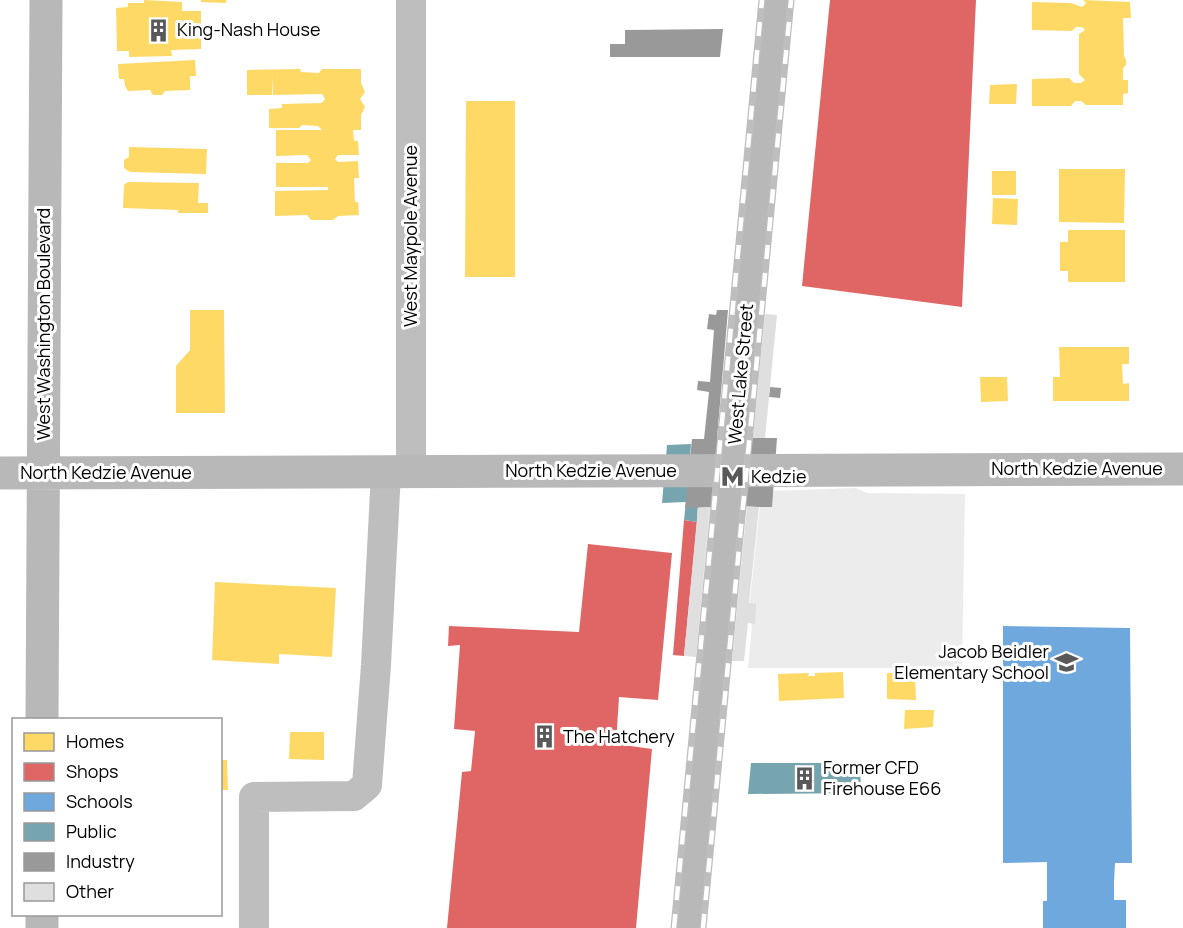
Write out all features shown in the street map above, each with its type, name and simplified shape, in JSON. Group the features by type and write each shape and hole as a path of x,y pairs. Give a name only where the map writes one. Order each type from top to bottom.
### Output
{"main road":[{"name":"West Washington Boulevard","path":"42,718 46,0"},
{"name":"West Lake Street","path":"688,928 777,0"},
{"name":"North Kedzie Avenue","path":"0,473 1183,469"}],"street":[{"name":"West Maypole Avenue","path":"255,928 254,797 354,796 367,785 398,472 411,0"}],"shaded area":[{"path":"856,488 867,493 965,494 962,668 748,668 752,625 748,620 761,495 768,491"}],"building: Homes":[{"name":"King-Nash House","path":"144,0 182,2 182,11 201,11 201,49 171,50 172,56 129,57 129,51 117,51 116,8 128,7 128,3 144,3"},
{"path":"201,0 226,0 226,3 201,2"},
{"path":"1083,0 1130,2 1131,18 1123,18 1126,65 1123,68 1123,80 1128,80 1128,93 1123,94 1123,105 1086,105 1081,101 1075,101 1071,106 1032,106 1032,79 1069,78 1074,83 1081,83 1085,80 1079,74 1079,34 1085,30 1082,27 1076,27 1072,31 1032,30 1032,2 1071,3 1082,7 1086,3"},
{"path":"195,60 196,76 190,76 190,90 165,91 162,95 153,95 150,90 128,91 124,79 119,79 118,64"},
{"path":"300,69 301,72 319,73 322,69 361,69 361,83 365,92 360,99 365,107 361,115 361,130 353,130 354,141 358,141 359,155 338,155 335,159 338,162 358,161 359,178 354,178 355,202 358,202 359,215 338,216 333,220 311,220 307,215 275,216 275,191 328,190 328,187 276,187 276,163 308,163 311,160 307,155 276,156 276,130 322,130 318,126 302,125 299,128 269,128 269,109 282,108 282,104 322,103 325,99 322,94 273,95 273,76 272,95 247,95 247,70"},
{"path":"1017,84 1016,104 989,104 990,85"},
{"path":"466,101 515,101 515,277 465,277"},
{"path":"129,147 207,149 206,174 130,172 124,168 124,160 129,157"},
{"path":"1059,169 1125,169 1124,223 1059,222"},
{"path":"992,171 1016,171 1016,195 992,195"},
{"path":"128,182 199,183 198,203 208,203 208,213 123,208 124,185"},
{"path":"993,198 1018,199 1017,225 992,224"},
{"path":"1068,230 1125,230 1125,282 1068,282 1068,271 1060,271 1060,242 1068,242"},
{"path":"190,310 224,310 225,413 176,413 176,366 190,350"},
{"path":"1059,347 1129,347 1129,364 1122,364 1123,384 1129,383 1129,401 1053,401 1053,377 1060,377"},
{"path":"980,377 1007,377 1008,401 981,402"},
{"path":"215,582 336,588 332,657 279,654 279,664 212,660"},
{"path":"843,672 844,698 779,701 778,674 809,673 808,676 815,676 815,673"},
{"path":"887,673 915,673 916,700 887,699"},
{"path":"905,710 934,710 933,727 904,729"},
{"path":"290,732 324,732 324,760 289,759"},
{"path":"222,760 227,760 228,790 222,790"}],"building: Shops":[{"path":"830,0 976,0 962,307 802,286"},
{"path":"684,520 697,522 684,656 673,655"},
{"name":"The Hatchery","path":"588,544 672,553 658,700 619,697 616,744 652,749 636,928 447,928 462,772 471,771 475,731 454,729 460,645 448,646 449,626 579,632"}],"building: Schools":[{"path":"1003,626 1130,628 1132,863 1115,863 1114,882 1114,900 1126,900 1126,928 1043,928 1043,901 1047,901 1047,862 1003,863"}],"building: Public":[{"path":"691,444 688,482 699,485 697,522 684,520 686,502 662,503 667,445"},
{"name":"Former CFD Firehouse E66","path":"751,763 860,763 861,793 748,794"}],"building: Industry":[{"path":"723,29 720,57 610,57 610,44 625,44 625,30"},
{"path":"717,310 728,310 717,439 726,439 719,507 685,508 692,439 704,439 709,392 697,390 698,381 710,382 714,330 707,329 709,314 716,315"},
{"path":"770,387 781,388 780,398 769,397"},
{"path":"744,438 777,438 772,507 737,507"}],"building: Other":[{"path":"765,314 777,315 765,438 753,438"},
{"path":"747,506 759,507 749,603 756,604 755,624 748,623 744,661 732,661"},
{"path":"710,507 696,657 684,656 698,508"}],"railway":[{"path":"674,928 762,0"},
{"path":"703,928 791,0"}],"place":[{"name":"King-Nash House","path":"159,30"},
{"name":"Kedzie","path":"733,477"},
{"name":"Jacob Beidler Elementary School","path":"1067,662"},
{"name":"The Hatchery","path":"545,737"},
{"name":"Former CFD Firehouse E66","path":"805,778"}]}
